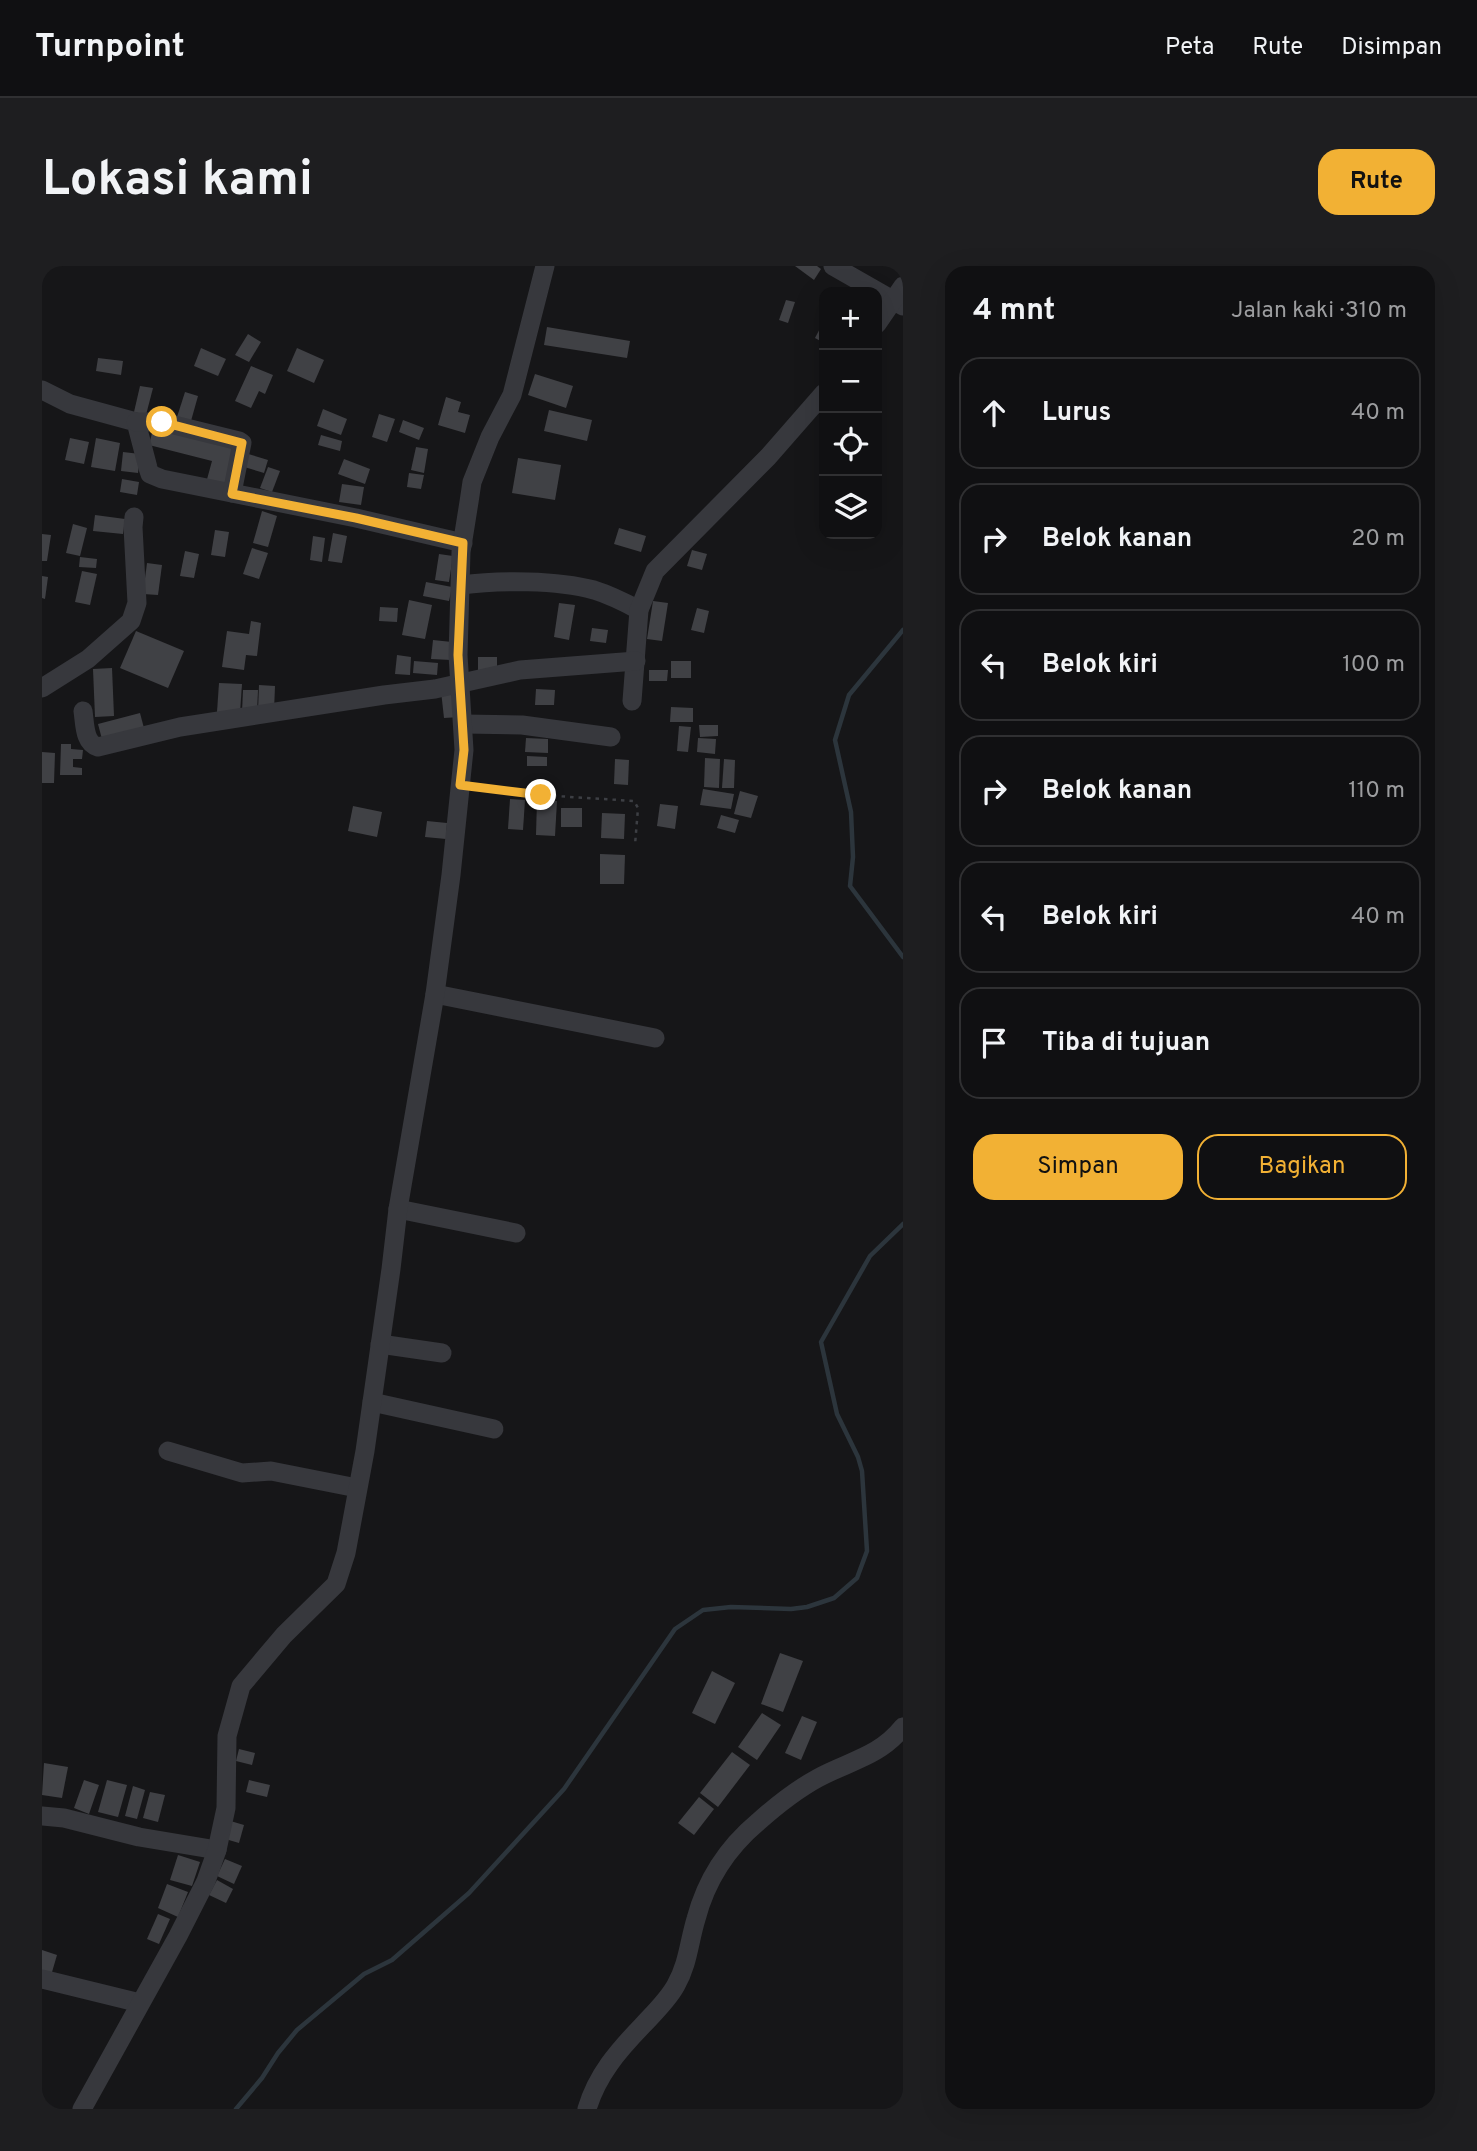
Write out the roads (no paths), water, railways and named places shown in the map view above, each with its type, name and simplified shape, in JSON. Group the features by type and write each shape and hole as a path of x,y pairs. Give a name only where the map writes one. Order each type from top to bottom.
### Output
{"street":[{"path":"82,2109 196,1903 217,1850 226,1808 227,1736 241,1686 284,1635 337,1584 346,1553 372,1402 398,1209 435,994 451,875 464,724 458,655 463,543 472,482 490,437 512,395 545,266"},
{"path":"833,266 900,297 882,318"},
{"path":"42,390 70,404 136,422 162,422 239,441 242,443 241,452 232,494"},
{"path":"632,701 639,610 654,571 768,457 819,399"},
{"path":"136,422 150,474 162,479 356,518 463,543"},
{"path":"42,688 88,659 131,621 137,603 133,527 135,517"},
{"path":"461,585 493,581 591,589 615,597 639,610"},
{"path":"83,712 88,740 99,747 180,727 435,689 520,670 636,661"},
{"path":"464,724 522,725 611,737"},
{"path":"435,994 655,1038"},
{"path":"398,1209 516,1233"},
{"path":"380,1344 442,1353"},
{"path":"372,1402 494,1429"},
{"path":"168,1451 242,1473 271,1471 358,1488"},
{"path":"587,2109 599,2078 615,2056 675,1988 684,1969 696,1919 711,1877 726,1855 755,1824 787,1798 817,1778 875,1753 892,1741 903,1727"},
{"path":"42,1816 64,1818 139,1837 217,1850"},
{"path":"42,1979 140,2003"}],"waterway":[{"path":"903,630 849,695 835,740 851,812 853,857 850,886 903,957"},
{"path":"236,2109 297,2030 364,1974 392,1960 469,1893 564,1789 675,1629 703,1610 731,1607 807,1607 834,1598 857,1578 867,1551 862,1471 837,1414 821,1342 870,1256 903,1224"}]}
